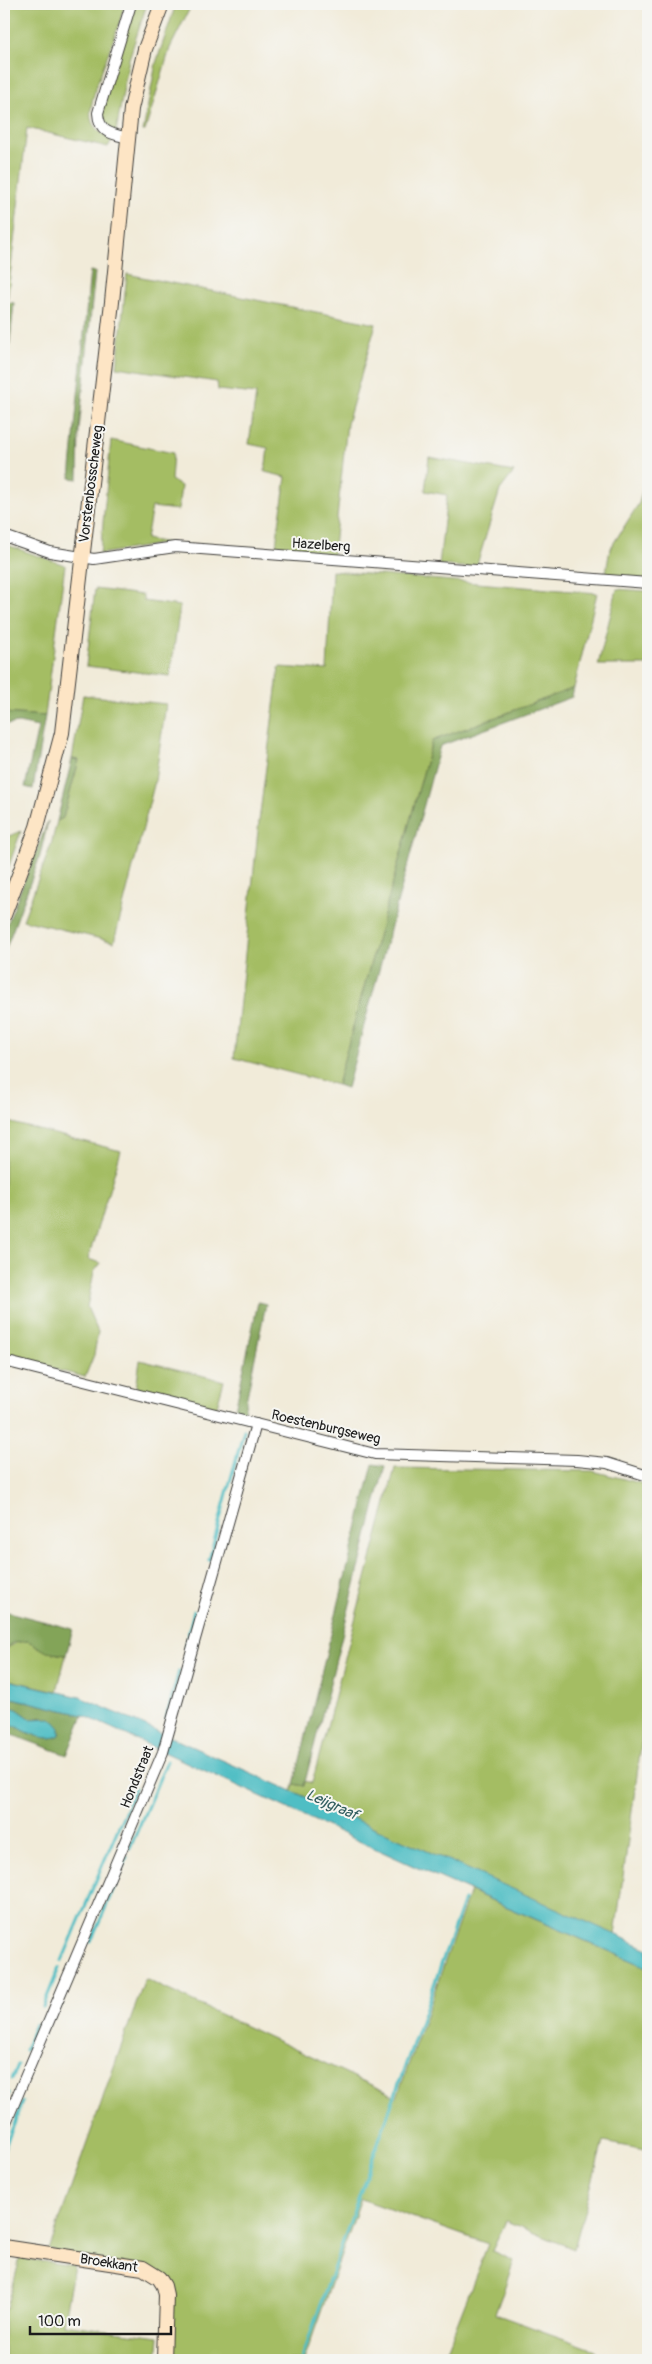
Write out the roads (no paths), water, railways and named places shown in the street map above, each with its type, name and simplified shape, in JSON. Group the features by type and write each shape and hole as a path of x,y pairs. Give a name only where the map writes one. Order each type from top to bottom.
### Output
{"street":[{"path":"128,138 110,135 102,128 98,114 131,4"},
{"name":"Vorstenbosscheweg","path":"4,915 37,827 62,733 112,302 128,138 140,68 162,4"},
{"name":"Hazelberg","path":"4,536 50,552 82,557 106,558 175,547 648,583"},
{"name":"Roestenburgseweg","path":"4,1361 375,1454 577,1460 607,1463 648,1476"},
{"name":"Hondstraat","path":"4,2127 163,1752 256,1424"},
{"name":"Broekkant","path":"4,2247 130,2266 152,2272 164,2286 166,2296 164,2360"}],"water":[{"path":"4,1679 80,1697 648,1949 648,1968 420,1869 83,1715 4,1696"},
{"path":"4,1706 17,1709 31,1719 51,1718 60,1728 60,1735 54,1738 47,1738 17,1727 4,1720"}],"waterway":[{"path":"209,1560 244,1430"},
{"path":"185,1646 194,1611"},
{"path":"166,1718 179,1671"},
{"path":"130,1848 167,1761"},
{"path":"62,1961 135,1788"},
{"path":"91,1942 127,1857"},
{"path":"301,2360 464,1900"},
{"path":"43,2007 59,1968"},
{"path":"25,2050 35,2024"},
{"path":"12,2079 18,2065"},
{"path":"4,2092 9,2094"},
{"path":"4,2149 23,2102"}],"water label":[{"name":"Leijgraaf","path":"332,1805"}]}
